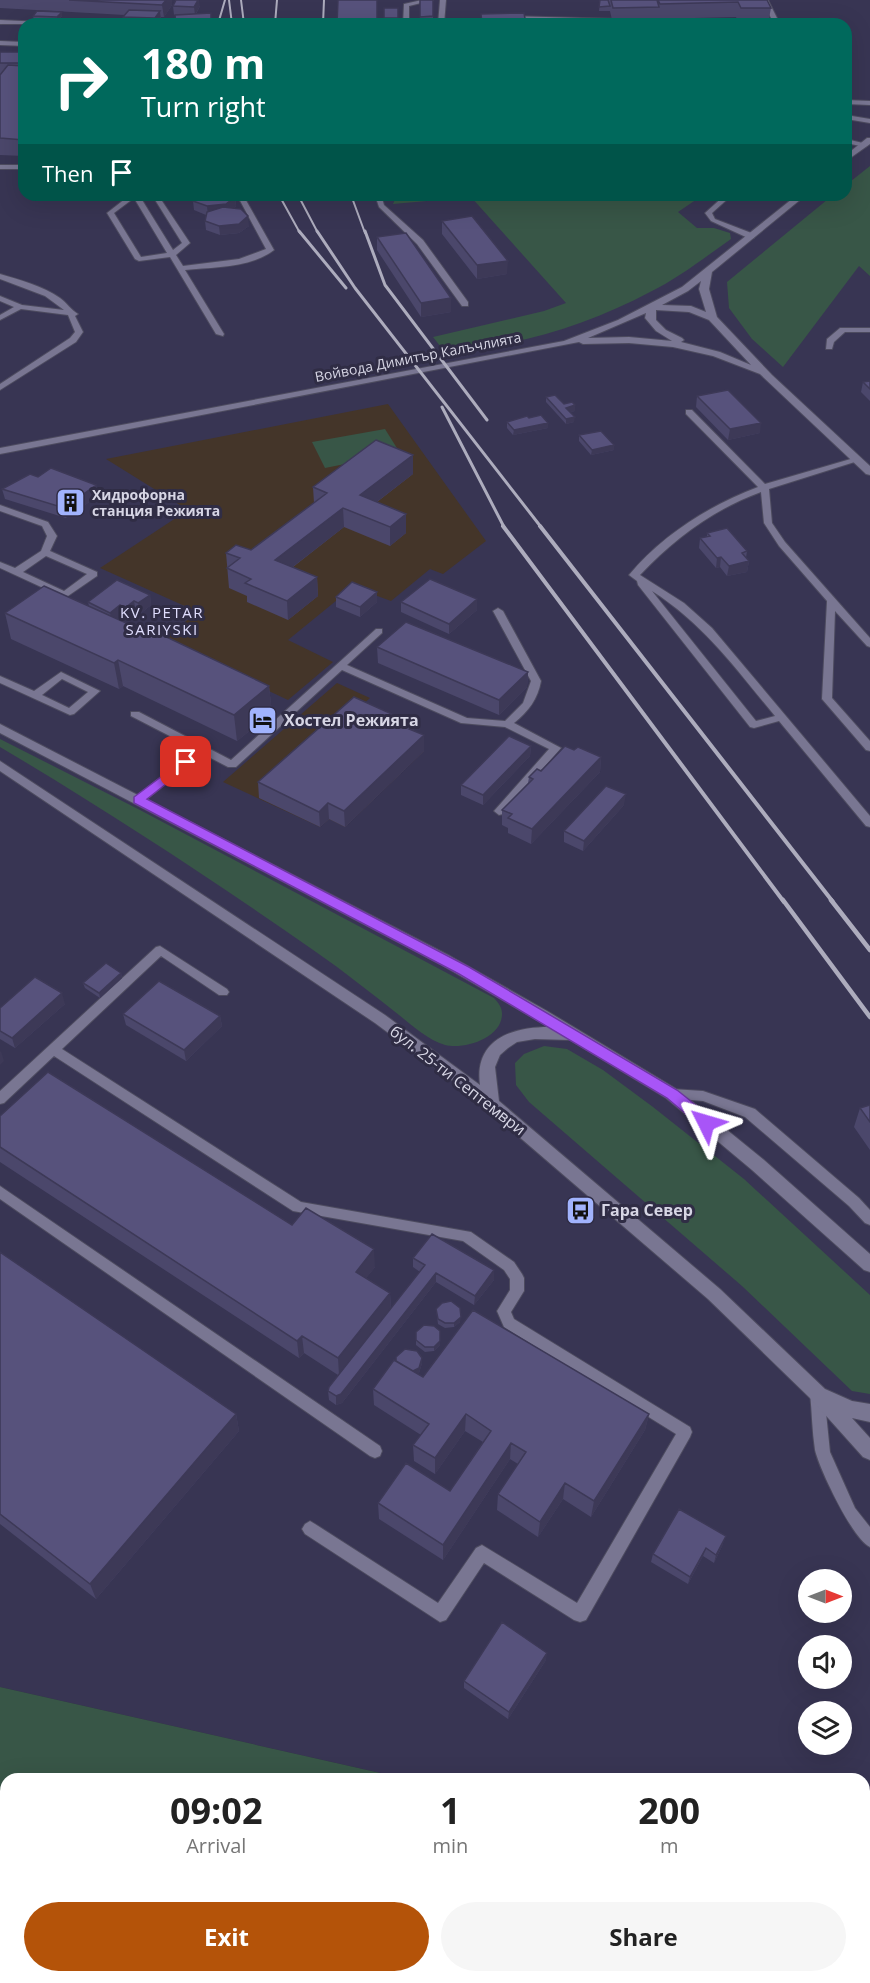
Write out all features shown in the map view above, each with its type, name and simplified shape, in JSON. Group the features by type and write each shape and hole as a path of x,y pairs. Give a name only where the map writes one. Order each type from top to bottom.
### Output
{"street":[{"path":"852,154 867,142"},
{"name":"Войвода Димитър Калъчлията","path":"0,451 566,343 652,308 685,289 795,201"},
{"path":"708,270 704,289 712,318 768,377 870,472"},
{"path":"712,318 676,307 652,308 650,318 663,333 741,363 768,377"},
{"path":"566,343 631,340 695,347"},
{"path":"0,728 445,960 672,1094 758,1165 870,1265"},
{"name":"бул. 25-ти Септември","path":"0,765 380,1019 492,1104 714,1294 817,1393 870,1451"},
{"path":"492,1104 487,1082 489,1062 499,1048 514,1038 539,1031 573,1034"},
{"path":"817,1393 850,1409 870,1413"}],"lane":[{"path":"406,3 429,0"},
{"path":"442,18 443,0"},
{"path":"765,0 774,18"},
{"path":"0,22 18,23"},
{"path":"0,54 4,43"},
{"path":"852,102 870,103"},
{"path":"852,118 870,121"},
{"path":"852,141 867,142"},
{"path":"0,167 18,167"},
{"path":"127,201 110,213 139,259 172,254 186,243 159,201"},
{"path":"139,201 220,334"},
{"path":"180,269 240,260 264,254 270,250 243,201"},
{"path":"380,201 381,206 420,242 465,304"},
{"path":"722,201 708,213 713,220 751,236"},
{"path":"0,276 60,300 74,314 79,332 72,340 0,388"},
{"path":"0,298 20,307 74,314"},
{"path":"0,318 20,307"},
{"path":"829,347 830,341 843,330 870,330"},
{"path":"689,412 765,489 768,523 800,567 870,644"},
{"path":"634,575 704,516 738,498 857,460"},
{"path":"0,508 45,524 52,536 45,552 16,572"},
{"path":"0,565 65,595 94,574 45,552"},
{"path":"634,575 754,724 782,717"},
{"path":"634,575 681,605 709,630 870,823"},
{"path":"831,602 827,699 870,748"},
{"path":"498,611 536,681 535,692 521,714 507,724"},
{"path":"135,714 232,765 379,631"},
{"path":"340,666 465,721 507,724 556,748 499,811"},
{"path":"0,680 35,696 70,712 94,691 61,675 35,696"},
{"path":"138,800 202,749"},
{"path":"0,1099 160,950 223,992"},
{"path":"53,1049 298,1207 466,1236 509,1266 517,1278 517,1291 504,1311 508,1323 685,1432 580,1614 482,1553 440,1614 310,1529"},
{"path":"672,1094 703,1096 750,1113 854,1202 870,1219"},
{"path":"0,1192 375,1451"},
{"path":"817,1393 823,1452 850,1513 870,1539"}],"shaded area":[{"path":"0,0 870,0 870,1773 380,1773 0,1687"},
{"path":"388,404 486,541 443,574 430,569 391,601 353,587 288,640 333,662 288,700 161,640 198,612 100,568 188,510 106,459"},
{"path":"337,683 370,698 355,712 424,751 345,827 329,819 320,827 223,782"}],"green space":[{"path":"870,166 870,276 859,266 783,367 752,339 729,308 727,282 826,201 852,201 852,180"},
{"path":"394,201 426,201 393,204"},
{"path":"475,201 694,201 678,212 697,228 714,228 730,233 731,239 692,267 661,286 602,315 524,340 471,349 444,351 433,337 544,311 566,303"},
{"path":"385,429 400,453 325,468 312,442"},
{"path":"0,739 140,810 494,998 502,1014 496,1030 481,1040 462,1046 445,1045 433,1040 327,960 238,899 120,821 0,747"},
{"path":"544,1046 567,1049 603,1070 653,1107 744,1179 870,1295 870,1394 852,1391 742,1286 529,1102 516,1085 515,1063 524,1054"},
{"path":"0,1687 380,1773 0,1773"}],"building":[{"path":"69,0 166,0 162,5"},
{"path":"176,0 198,0 194,7 173,6"},
{"path":"338,0 377,0 377,18 337,18"},
{"path":"420,0 433,0 433,16 420,17"},
{"path":"600,0 608,0 610,6 599,7"},
{"path":"611,0 657,0 659,7 613,8"},
{"path":"658,0 767,0 771,8 741,8 738,2 660,4"},
{"path":"384,8 398,8 398,18 384,18"},
{"path":"129,10 160,11 155,18 123,17"},
{"path":"37,11 62,12 57,17 33,16"},
{"path":"211,13 211,18 175,18 175,15"},
{"path":"524,13 525,18 481,18 481,14"},
{"path":"0,52 18,52 18,63 0,63"},
{"path":"8,65 18,66 18,140 0,138 0,75"},
{"path":"193,201 230,201 226,204 207,206"},
{"path":"223,207 241,209 248,216 239,224 219,226 205,221 207,212"},
{"path":"472,216 508,261 477,265 442,221"},
{"path":"406,233 451,298 421,303 377,237"},
{"path":"870,381 870,389 863,382"},
{"path":"728,390 761,423 730,429 697,396"},
{"path":"555,395 564,404 572,402 575,405 566,408 575,417 566,419 546,397"},
{"path":"541,415 548,423 514,430 507,422 527,416 529,418"},
{"path":"601,431 614,445 592,450 579,435"},
{"path":"376,440 413,455 360,495 406,514 390,527 343,508 275,560 317,577 287,601 245,583 251,579 227,568 240,558 226,553 236,545 251,550 327,493 313,487"},
{"path":"51,468 96,485 64,508 2,489 30,474 38,477"},
{"path":"727,528 747,551 742,553 749,561 729,566 721,557 717,558 700,538 710,536 707,533"},
{"path":"430,579 477,599 449,624 401,602"},
{"path":"117,580 150,595 138,603 134,601 125,608 120,605 110,613 88,602"},
{"path":"352,582 377,592 360,607 336,597"},
{"path":"44,586 153,635 156,632 269,686 234,715 118,660 114,663 5,613"},
{"path":"406,622 528,672 499,700 377,647"},
{"path":"354,697 414,724 409,729 424,735 344,811 328,803 319,812 258,782"},
{"path":"509,736 531,746 483,795 461,785"},
{"path":"565,746 574,750 578,747 601,757 532,829 508,818 512,814 502,810 533,779 529,777 537,769 541,771"},
{"path":"606,786 626,794 584,841 564,831"},
{"path":"106,963 121,973 99,993 83,983"},
{"path":"35,977 62,993 12,1038 0,1031 0,1008"},
{"path":"159,981 220,1016 184,1050 123,1014"},
{"path":"48,1072 292,1225 306,1208 374,1249 356,1272 390,1293 338,1358 302,1336 297,1341 0,1147 0,1116"},
{"path":"870,1105 870,1122 860,1108"},
{"path":"432,1234 494,1270 475,1296 436,1273 341,1394 336,1396 328,1391 425,1265 413,1258"},
{"path":"0,1252 236,1414 90,1584 0,1514"},
{"path":"451,1301 460,1308 461,1317 454,1323 445,1323 438,1319 436,1309 442,1303"},
{"path":"473,1310 649,1414 594,1501 565,1483 540,1522 498,1494 526,1452 511,1443 443,1545 378,1503 406,1463 450,1491 491,1431 466,1414 435,1458 413,1445 429,1424 373,1389 394,1360 423,1377"},
{"path":"424,1325 434,1326 440,1331 440,1341 434,1347 425,1347 416,1340 416,1332"},
{"path":"405,1349 417,1351 422,1358 419,1368 413,1371 396,1361 396,1357"},
{"path":"679,1509 726,1536 716,1555 706,1548 690,1577 653,1554"},
{"path":"502,1622 547,1653 509,1712 464,1681"}],"railway":[{"path":"220,18 225,0"},
{"path":"229,0 231,18"},
{"path":"241,0 243,18"},
{"path":"276,18 277,0"},
{"path":"323,18 324,0"},
{"path":"282,201 300,233"},
{"path":"301,201 318,233"},
{"path":"353,201 365,233"},
{"path":"299,231 346,288"},
{"path":"317,231 355,288 541,527"},
{"path":"365,231 385,285 487,420"},
{"path":"442,407 504,527"},
{"path":"503,526 784,902"},
{"path":"540,526 833,902"},
{"path":"783,900 870,1017"},
{"path":"831,900 870,950"}],"place":[{"name":"Хидрофорна станция Режията","path":"71,503"},
{"name":"Хостел Режията","path":"263,720"},
{"name":"Гара Север","path":"580,1210"}],"district":[{"name":"KV. PETAR SARIYSKI","path":"162,622"}],"route":[{"path":"186,762 138,800 464,970 672,1094 706,1123"}]}
